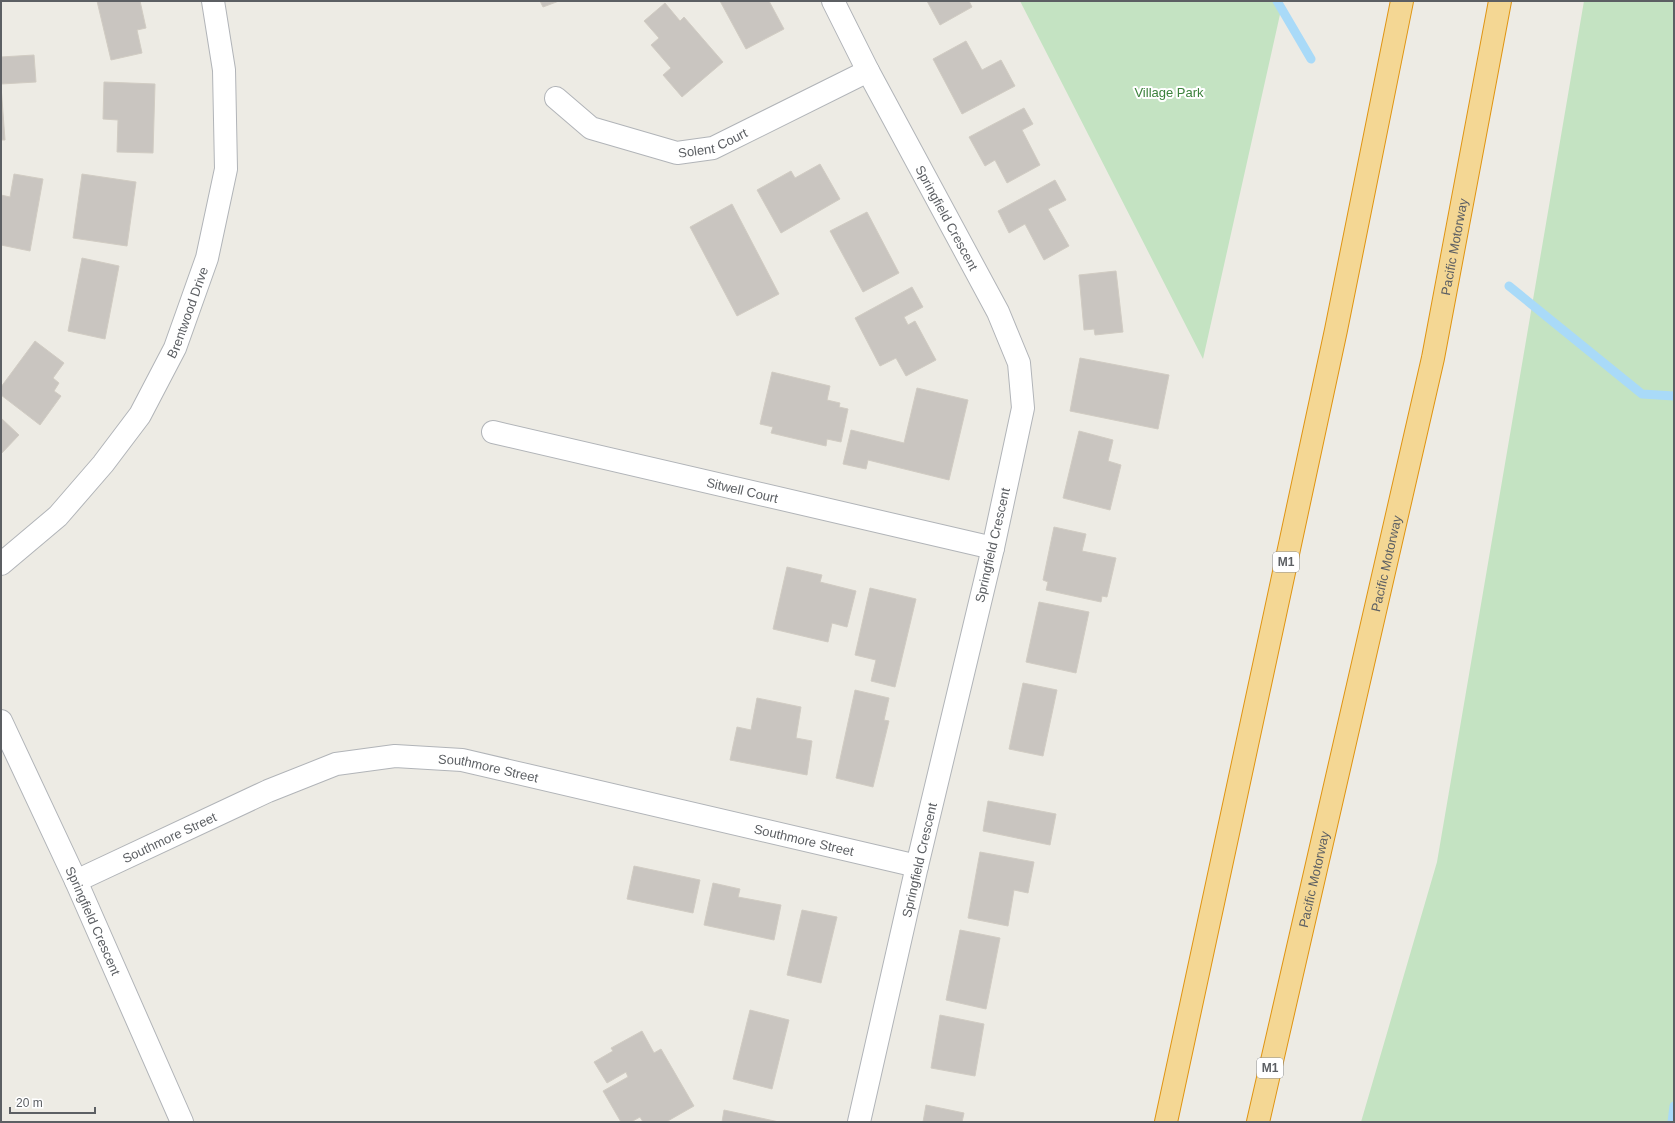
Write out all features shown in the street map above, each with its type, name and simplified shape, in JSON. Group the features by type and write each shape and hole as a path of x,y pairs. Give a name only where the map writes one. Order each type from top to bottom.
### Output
{"highway":[{"name":"M1","path":"1166,1122 1336,330 1402,1"},
{"name":"Pacific Motorway","path":"1258,1122 1433,358 1500,1"}],"street":[{"name":"Brentwood Drive","path":"1,564 58,516 103,464 140,415 175,348 207,258 226,169 224,70 213,1"},
{"name":"Springfield Crescent","path":"833,1 868,70 998,312 1019,363 1022,408 993,548 917,866 859,1122"},
{"name":"Solent Court","path":"556,98 590,128 677,153 713,148 868,70"},
{"name":"Sitwell Court","path":"492,432 993,548"},
{"name":"Springfield Crescent","path":"1,721 76,881 182,1122"},
{"name":"Southmore Street","path":"76,881 268,791 336,764 395,756 462,760 917,866"}],"green space":[{"name":"Village Park","path":"1020,1 1283,1 1203,359"},
{"path":"1584,1 1674,1 1674,1122 1361,1122 1437,862"}],"building":[{"path":"97,1 140,1 146,28 137,30 142,53 111,60"},
{"path":"540,1 559,1 543,7"},
{"path":"720,1 769,1 784,29 746,49"},
{"path":"927,1 969,1 972,7 940,25"},
{"path":"665,3 680,21 684,17 723,62 682,97 663,75 671,68 651,45 659,38 644,21"},
{"path":"966,41 982,70 1001,60 1015,86 962,114 933,59"},
{"path":"34,55 36,82 1,84 1,57"},
{"path":"104,82 155,84 153,153 117,152 118,120 103,119"},
{"path":"1,86 5,140 1,140"},
{"path":"1024,108 1033,124 1022,130 1040,165 1007,183 995,160 985,166 969,137"},
{"path":"820,164 840,199 781,233 757,190 791,171 795,178"},
{"path":"14,174 43,179 30,251 1,245 1,195 10,197"},
{"path":"82,174 136,182 127,246 73,238"},
{"path":"1055,180 1066,200 1048,209 1069,246 1044,260 1025,224 1009,233 998,211"},
{"path":"732,204 779,294 737,316 690,227"},
{"path":"867,212 899,273 863,292 830,231"},
{"path":"82,258 119,266 105,339 68,331"},
{"path":"1116,271 1123,332 1095,335 1094,329 1084,330 1079,275"},
{"path":"912,287 923,307 904,317 908,325 915,321 936,360 906,376 896,358 880,366 855,318"},
{"path":"35,341 64,363 53,378 59,383 54,391 61,396 40,425 1,395 1,387"},
{"path":"1080,358 1169,375 1158,429 1070,411"},
{"path":"772,372 830,386 827,400 840,403 839,407 848,409 841,442 827,439 826,446 771,433 773,427 760,424"},
{"path":"917,388 968,400 949,480 868,460 866,469 843,464 851,430 904,443"},
{"path":"1,418 19,435 1,454"},
{"path":"1079,431 1113,440 1108,461 1121,465 1110,510 1063,498"},
{"path":"1054,527 1086,534 1082,551 1116,558 1107,597 1102,596 1101,602 1046,590 1048,582 1043,580"},
{"path":"787,567 822,575 820,582 856,591 847,627 832,623 828,642 773,629"},
{"path":"870,588 916,599 895,687 871,681 876,660 855,655"},
{"path":"1039,602 1089,612 1076,673 1026,662"},
{"path":"1023,683 1057,690 1043,756 1009,749"},
{"path":"855,690 889,698 884,720 889,721 873,787 836,778"},
{"path":"757,698 801,707 796,738 812,741 807,775 730,760 737,727 751,730"},
{"path":"988,801 1056,814 1050,845 983,831"},
{"path":"980,852 1034,862 1028,893 1014,890 1008,926 968,918"},
{"path":"634,866 700,880 693,913 627,899"},
{"path":"713,883 740,889 738,897 781,905 774,940 704,925"},
{"path":"802,910 837,917 821,983 787,975"},
{"path":"960,930 1000,938 986,1009 946,1000"},
{"path":"750,1010 789,1020 772,1089 733,1079"},
{"path":"940,1015 984,1024 975,1076 931,1068"},
{"path":"642,1031 654,1053 661,1049 694,1106 666,1122 643,1122 640,1117 631,1122 621,1122 603,1091 628,1077 626,1072 607,1083 594,1062 613,1051 611,1048"},
{"path":"926,1105 964,1113 962,1122 923,1122"},
{"path":"724,1110 779,1122 722,1122"}],"waterway":[{"path":"1277,1 1311,59"},
{"path":"1509,286 1642,394 1674,396"},
{"path":"1672,1122 1674,1106"}]}
